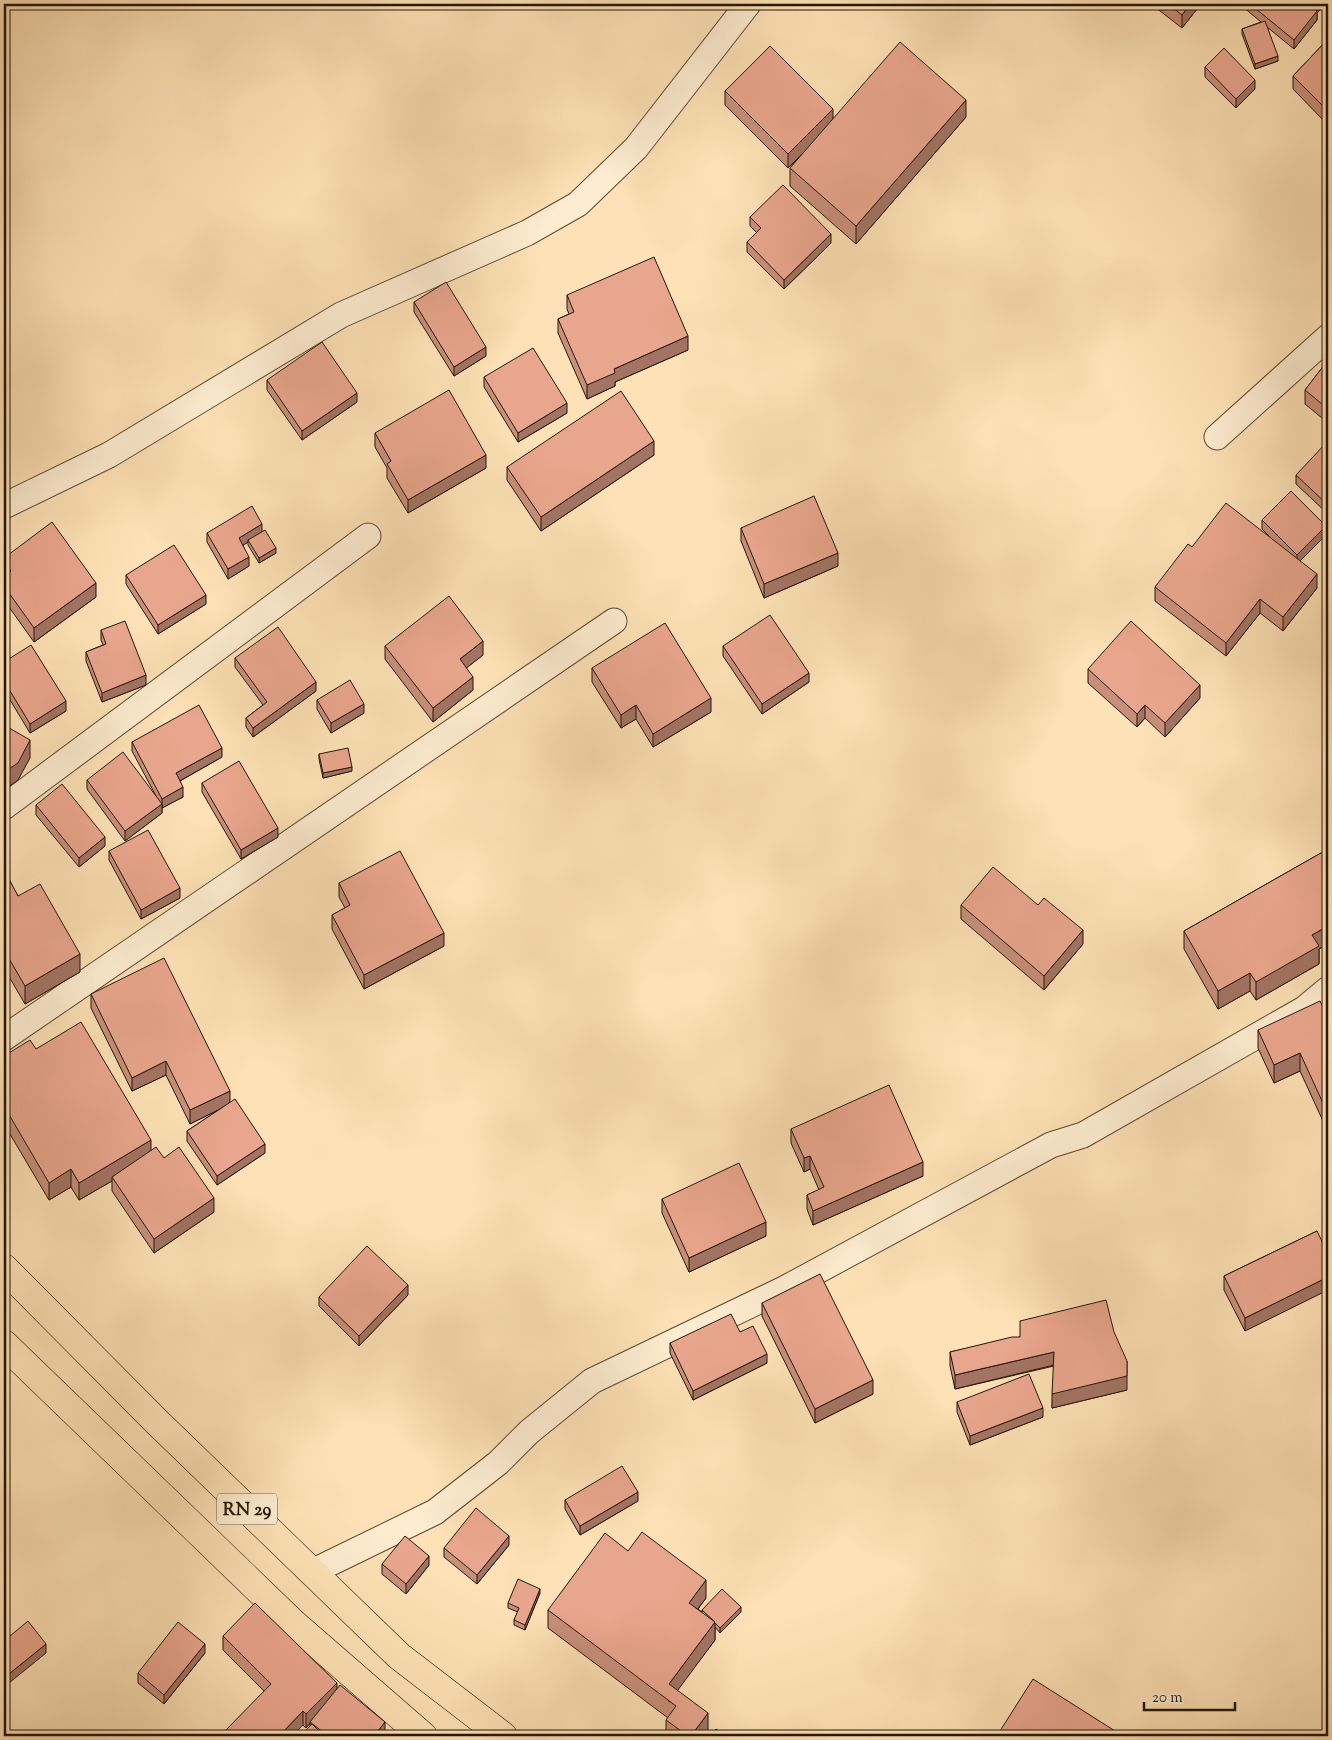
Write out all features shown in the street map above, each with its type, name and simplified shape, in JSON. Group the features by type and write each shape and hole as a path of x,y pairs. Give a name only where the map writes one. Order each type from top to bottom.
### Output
{"highway":[{"name":"RN 29","path":"4,1268 157,1422 399,1656 503,1736"},
{"name":"RN 29","path":"7,1352 293,1623 423,1736"}],"street":[{"path":"4,506 109,455 340,315 527,233 578,204 636,148 748,4"},
{"path":"1217,437 1328,337"},
{"path":"4,807 368,536"},
{"path":"4,1038 614,621"},
{"path":"312,1572 435,1512 498,1463 529,1432 592,1381 784,1289 1051,1145 1083,1135 1304,1009 1328,989"}],"building":[{"path":"1168,4 1190,4 1182,15"},
{"path":"1250,4 1317,4 1314,7 1317,11 1294,40"},
{"path":"1265,21 1278,56 1255,64 1242,29"},
{"path":"1328,39 1328,107 1326,109 1293,76"},
{"path":"900,42 966,100 856,226 790,168"},
{"path":"770,46 833,109 788,154 725,91"},
{"path":"1224,48 1255,80 1236,99 1205,67"},
{"path":"783,185 831,234 784,280 747,242 761,228 750,217"},
{"path":"654,257 688,336 614,369 615,373 587,385 558,319 574,312 567,295"},
{"path":"446,282 486,347 454,367 414,302"},
{"path":"322,342 357,393 302,431 267,380"},
{"path":"533,348 567,403 518,433 484,377"},
{"path":"1328,360 1328,409 1305,390"},
{"path":"449,390 486,455 408,500 387,464 391,461 375,433"},
{"path":"621,391 654,441 541,517 507,467"},
{"path":"1326,443 1328,446 1328,505 1296,475"},
{"path":"1291,491 1326,526 1297,555 1262,520"},
{"path":"814,496 838,553 764,584 741,528"},
{"path":"1226,503 1317,574 1283,617 1260,599 1226,643 1155,587 1188,544 1192,547"},
{"path":"252,506 262,524 239,538 249,557 228,569 207,533"},
{"path":"52,522 96,583 34,628 4,586 4,576 11,571 4,562 4,558"},
{"path":"265,530 276,548 259,558 248,540"},
{"path":"174,545 206,595 158,625 126,575"},
{"path":"449,596 483,641 460,659 473,677 433,708 385,646"},
{"path":"770,615 809,673 762,704 723,646"},
{"path":"125,621 146,675 102,693 86,652 106,644 101,630"},
{"path":"1131,621 1200,685 1165,723 1145,705 1137,714 1088,669"},
{"path":"665,623 711,698 653,734 636,705 621,715 592,668"},
{"path":"278,627 316,682 253,728 246,718 267,702 235,658"},
{"path":"31,645 66,701 30,724 4,681 4,662"},
{"path":"350,680 364,704 331,723 317,700"},
{"path":"199,705 222,748 176,773 183,787 162,799 132,742"},
{"path":"4,725 30,740 18,763 4,772"},
{"path":"348,748 352,767 323,773 319,754"},
{"path":"123,752 162,804 125,831 87,780"},
{"path":"239,761 278,828 241,850 202,783"},
{"path":"62,784 105,837 79,858 36,805"},
{"path":"148,830 180,888 141,910 109,851"},
{"path":"1328,849 1328,926 1312,935 1319,946 1256,982 1250,973 1218,991 1184,931"},
{"path":"400,851 444,933 364,975 332,915 350,905 339,883"},
{"path":"993,867 1038,905 1044,898 1083,930 1044,976 961,905"},
{"path":"4,870 18,896 40,884 80,954 25,986 4,950"},
{"path":"164,958 230,1091 190,1110 166,1061 132,1078 91,994"},
{"path":"1320,1001 1328,1017 1328,1114 1300,1053 1274,1065 1258,1030"},
{"path":"81,1022 151,1140 79,1183 71,1169 49,1183 4,1106 4,1056 30,1040 36,1049"},
{"path":"889,1085 923,1162 813,1211 807,1195 824,1187 810,1156 804,1158 791,1129"},
{"path":"235,1099 265,1144 217,1176 187,1131"},
{"path":"156,1147 164,1158 179,1147 214,1198 154,1239 112,1177"},
{"path":"739,1163 766,1222 689,1258 662,1199"},
{"path":"1317,1231 1328,1254 1328,1277 1245,1318 1224,1276"},
{"path":"367,1246 408,1285 359,1336 319,1297"},
{"path":"820,1274 873,1380 815,1409 762,1303"},
{"path":"1106,1300 1114,1332 1127,1361 1127,1376 1052,1394 1054,1352 955,1375 950,1352 1012,1337 1020,1337 1020,1321"},
{"path":"731,1314 740,1332 753,1326 767,1354 693,1391 670,1343"},
{"path":"1029,1374 1043,1408 970,1436 957,1402"},
{"path":"622,1466 638,1492 580,1526 565,1500"},
{"path":"476,1508 509,1536 477,1575 444,1548"},
{"path":"642,1532 706,1580 689,1603 715,1622 669,1684 708,1713 691,1736 688,1736 666,1720 676,1706 548,1610 605,1533 628,1551"},
{"path":"405,1536 429,1556 406,1584 382,1564"},
{"path":"518,1579 540,1589 525,1625 514,1620 519,1608 508,1603"},
{"path":"722,1589 741,1607 720,1628 702,1610"},
{"path":"255,1603 337,1683 306,1714 303,1711 279,1736 220,1736 271,1684 223,1636"},
{"path":"28,1621 46,1644 4,1678 4,1641"},
{"path":"178,1622 205,1644 164,1695 138,1673"},
{"path":"1033,1679 1123,1736 1001,1736 998,1734"},
{"path":"340,1685 385,1722 374,1736 328,1736 310,1722"},
{"path":"312,1724 324,1736 300,1736"},
{"path":"716,1729 725,1736 710,1736"}]}
